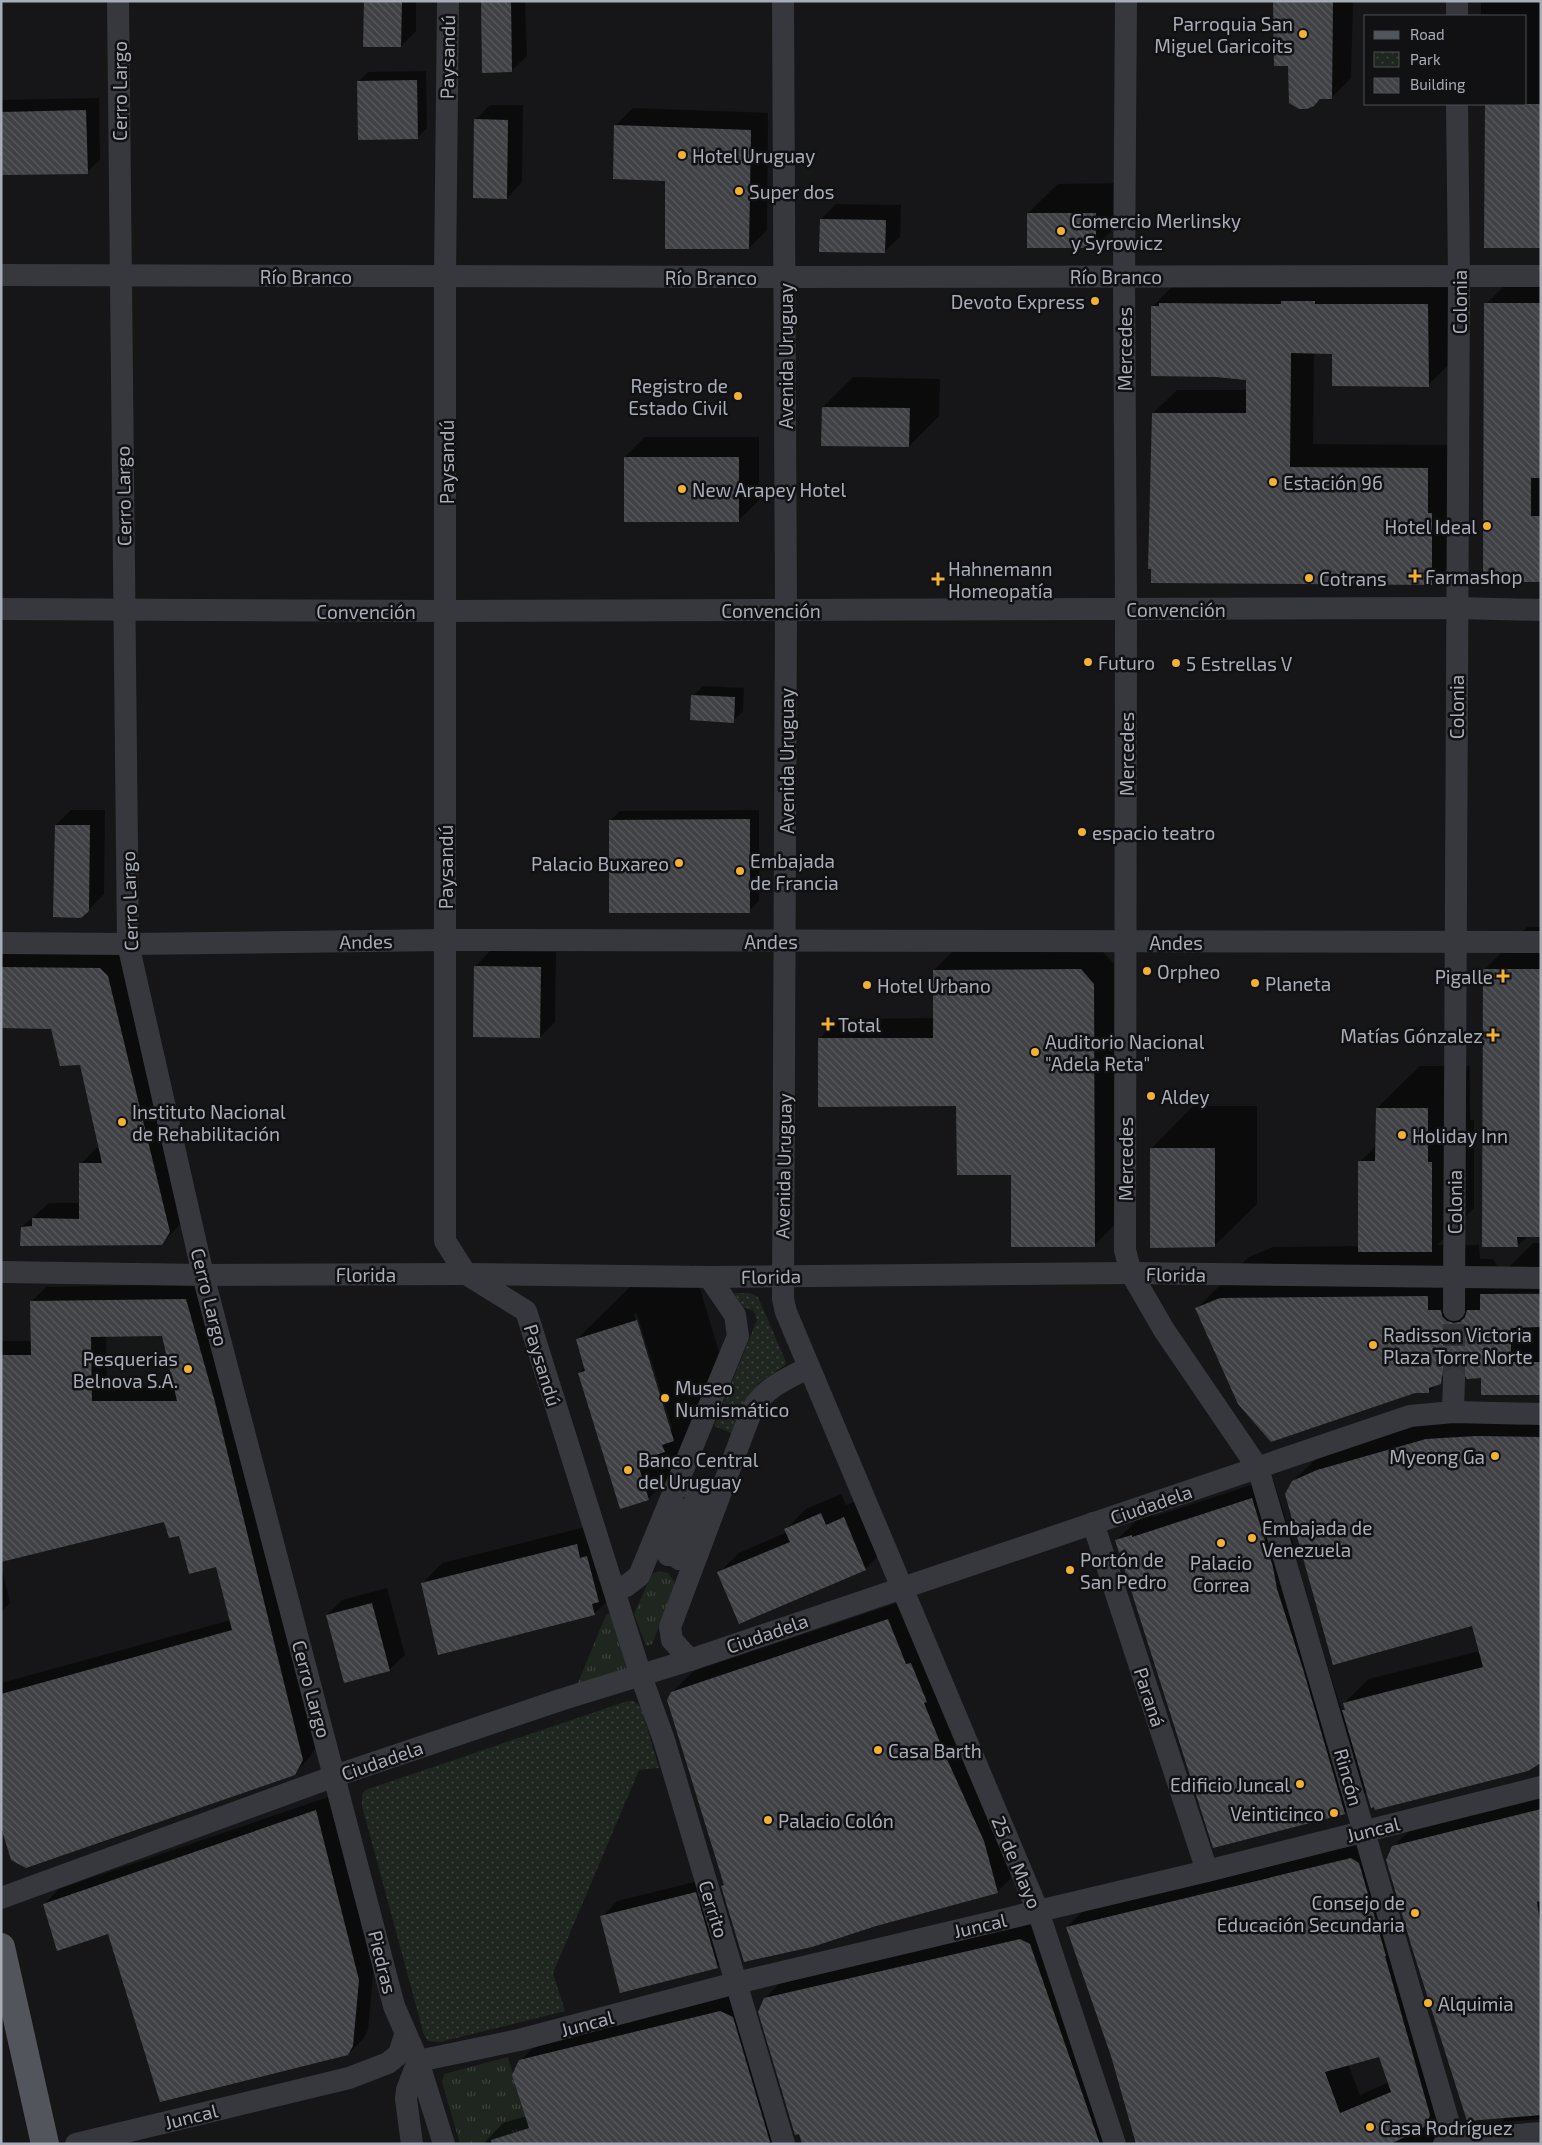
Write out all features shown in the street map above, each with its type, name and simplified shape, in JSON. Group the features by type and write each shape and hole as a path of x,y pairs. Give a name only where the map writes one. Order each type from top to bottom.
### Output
{"main road":[{"path":"1,1947 45,2144"}],"street":[{"name":"Cerro Largo","path":"118,1 128,944 203,1275 335,1776"},
{"name":"Paysandú","path":"448,1 445,276 444,1241 466,1274 526,1311 641,1676"},
{"name":"Avenida Uruguay","path":"783,1 786,941 782,1276 786,1312 900,1588"},
{"name":"Mercedes","path":"1126,1 1124,276 1126,609 1125,1250 1132,1273 1164,1330 1258,1468"},
{"path":"1457,1 1457,15"},
{"name":"Colonia","path":"1454,1310 1459,276 1458,105"},
{"name":"Río Branco","path":"1,275 1541,276"},
{"name":"Convención","path":"1,609 446,611 1456,608 1541,610"},
{"name":"Andes","path":"1,943 128,944 444,940 1541,942"},
{"name":"Florida","path":"1,1272 203,1275 466,1274 709,1277 1132,1273 1541,1278"},
{"path":"690,1660 672,1640 670,1627 677,1483 738,1336 735,1315 709,1277"},
{"path":"614,1590 626,1586 639,1576 673,1557 718,1499 757,1402 771,1388 809,1367"},
{"path":"1453,1412 1454,1379"},
{"name":"Ciudadela","path":"1,1898 335,1776 560,1700 690,1660 1410,1416 1453,1412 1541,1414"},
{"name":"Rincón","path":"1258,1468 1365,1832 1451,2142"},
{"path":"677,1483 718,1499"},
{"path":"673,1557 698,1512 694,1507"},
{"name":"Paraná","path":"1093,1523 1207,1871"},
{"name":"25 de Mayo","path":"900,1588 1038,1911 1115,2144"},
{"name":"Cerrito","path":"641,1676 664,1740 784,2144"},
{"name":"Piedras","path":"335,1776 394,2006 405,2035 418,2061 444,2144"},
{"name":"Juncal","path":"418,2061 519,2040 736,1983 1207,1871 1541,1787"},
{"name":"Juncal","path":"76,2144 134,2137 349,2078 388,2063 399,2054 405,2035"},
{"path":"412,2144 406,2090 418,2061"},
{"path":"1451,2142 1541,2133"}],"green space":[{"path":"734,1293 750,1293 758,1297 786,1362 785,1365 758,1384 736,1435 714,1426 757,1320 754,1311 743,1307"},
{"path":"659,1571 668,1573 674,1581 675,1587 652,1644 646,1646 634,1614 652,1574"},
{"path":"612,1612 628,1665 626,1669 577,1685 606,1615"},
{"path":"628,1701 633,1701 641,1707 659,1768 639,1770 553,1973 565,2011 440,2042 428,2041 424,2035 362,1806 362,1795 365,1790"},
{"path":"508,2057 529,2128 482,2144 460,2144 442,2082 444,2074"}],"building":[{"path":"364,1 402,1 401,47 363,47"},
{"path":"481,1 511,1 512,72 482,73"},
{"name":"Parroquia San Miguel Garicoits","path":"1273,1 1333,1 1332,99 1320,99 1314,106 1307,109 1299,109 1289,103 1288,66 1274,66"},
{"path":"417,80 418,139 358,140 357,81"},
{"path":"1541,104 1541,248 1484,248 1485,105"},
{"path":"86,110 88,174 1,175 1,112"},
{"path":"474,119 508,120 507,199 473,198"},
{"path":"614,125 751,130 749,249 665,249 665,181 613,179"},
{"name":"Comercio Merlinsky y Syrowicz","path":"1027,213 1096,213 1096,248 1027,248"},
{"path":"820,219 886,220 885,253 819,252"},
{"path":"1281,301 1315,301 1315,304 1428,304 1429,387 1332,386 1332,354 1291,353 1290,467 1428,468 1428,513 1432,513 1432,585 1151,583 1151,569 1148,569 1152,413 1246,413 1246,380 1216,377 1151,376 1151,306 1159,306 1159,303 1281,304"},
{"path":"1484,303 1541,303 1541,478 1531,478 1531,516 1541,516 1541,582 1483,582"},
{"path":"822,407 910,408 909,447 821,446"},
{"name":"New Arapey Hotel","path":"624,457 739,457 739,522 624,522"},
{"path":"691,695 735,697 734,723 690,720"},
{"name":"Palacio Buxareo","path":"750,819 750,913 609,913 609,820"},
{"path":"55,825 90,825 89,911 81,918 53,917"},
{"path":"474,966 541,967 540,1038 473,1037"},
{"path":"1,967 100,968 108,976 170,1232 162,1245 20,1246 21,1227 32,1226 32,1218 79,1219 79,1163 102,1163 80,1065 60,1066 51,1029 1,1028"},
{"path":"1081,969 1094,984 1095,1247 1011,1247 1011,1175 957,1175 956,1106 818,1107 818,1038 933,1038 933,970"},
{"path":"1483,969 1541,969 1541,1237 1517,1237 1518,1247 1482,1247"},
{"path":"1376,1108 1428,1108 1428,1162 1432,1162 1432,1252 1358,1252 1358,1161 1375,1161"},
{"path":"1150,1148 1215,1148 1215,1247 1150,1248"},
{"path":"1480,1294 1541,1294 1541,1327 1511,1328 1511,1362 1541,1362 1541,1395 1481,1395 1481,1378 1467,1379 1461,1368 1448,1367 1443,1372 1441,1384 1429,1388 1429,1393 1415,1393 1271,1442 1238,1404 1195,1308 1220,1298 1428,1296 1428,1310 1441,1310 1442,1316 1447,1321 1454,1323 1460,1322 1465,1317 1467,1310 1480,1310"},
{"path":"186,1299 215,1402 303,1760 295,1775 26,1868 11,1860 1,1827 1,1694 232,1630 216,1567 189,1574 179,1536 169,1538 164,1522 1,1562 1,1355 31,1355 30,1301","holes":["162,1336 177,1401 92,1401 91,1337"]},
{"path":"637,1320 674,1441 662,1445 665,1452 637,1461 649,1500 620,1509 578,1373 585,1371 576,1339"},
{"path":"1476,1436 1541,1437 1541,1763 1528,1771 1375,1810 1374,1807 1371,1808 1342,1710 1345,1710 1343,1703 1483,1667 1472,1626 1333,1665 1285,1494 1292,1481 1317,1470 1426,1439"},
{"path":"1252,1498 1273,1567 1277,1589 1303,1669 1345,1814 1213,1848 1115,1540 1132,1535 1132,1537"},
{"path":"821,1513 826,1525 844,1517 866,1570 739,1624 717,1572 790,1542 784,1529"},
{"path":"577,1544 580,1558 587,1556 599,1602 592,1604 595,1615 438,1655 421,1583"},
{"path":"372,1603 390,1671 344,1683 326,1615"},
{"path":"888,1619 906,1664 911,1663 927,1702 924,1703 946,1757 984,1841 998,1893 876,1926 812,1947 744,1962 721,1886 724,1885 667,1700 671,1692"},
{"path":"1541,1809 1541,1901 1537,1902 1541,1928 1541,2115 1467,2121 1386,1860 1392,1846"},
{"path":"316,1810 359,1980 353,2046 348,2055 160,2102 108,1934 57,1951 43,1904"},
{"path":"1351,1858 1359,1863 1386,1956 1430,2115 1427,2125 1390,2144 1136,2144 1111,2056 1066,1927","holes":["1379,2057 1391,2092 1340,2113 1325,2072"]},
{"path":"696,1892 718,1968 620,1993 600,1916"},
{"path":"1020,1939 1030,1944 1100,2144 802,2144 799,2134 795,2135 758,2012 764,1998"},
{"path":"720,2011 733,2017 770,2142 763,2144 492,2144 491,2140 529,2128 512,2075 519,2060"}],"tunnel":[{"path":"1454,1310 1454,1379"}],"place":[{"name":"Parroquia San Miguel Garicoits","path":"1303,34"},
{"name":"Hotel Uruguay","path":"682,155"},
{"name":"Super dos","path":"739,191"},
{"name":"Comercio Merlinsky y Syrowicz","path":"1061,231"},
{"name":"Devoto Express","path":"1095,301"},
{"name":"Registro de Estado Civil","path":"738,396"},
{"name":"Estación 96","path":"1273,482"},
{"name":"New Arapey Hotel","path":"682,489"},
{"name":"Hotel Ideal","path":"1487,526"},
{"name":"Farmashop","path":"1415,576"},
{"name":"Cotrans","path":"1309,578"},
{"name":"Hahnemann Homeopatía","path":"938,579"},
{"name":"Futuro","path":"1088,662"},
{"name":"5 Estrellas V","path":"1176,663"},
{"name":"espacio teatro","path":"1082,832"},
{"name":"Palacio Buxareo","path":"679,863"},
{"name":"Embajada de Francia","path":"740,871"},
{"name":"Orpheo","path":"1147,971"},
{"name":"Pigalle","path":"1503,976"},
{"name":"Planeta","path":"1255,983"},
{"name":"Hotel Urbano","path":"867,985"},
{"name":"Total","path":"828,1024"},
{"name":"Matías Gónzalez","path":"1493,1035"},
{"name":"Auditorio Nacional \"Adela Reta\"","path":"1035,1052"},
{"name":"Aldey","path":"1151,1096"},
{"name":"Instituto Nacional de Rehabilitación","path":"122,1122"},
{"name":"Holiday Inn","path":"1402,1135"},
{"name":"Radisson Victoria Plaza Torre Norte","path":"1373,1345"},
{"name":"Pesquerias Belnova S.A.","path":"188,1369"},
{"name":"Museo Numismático","path":"665,1398"},
{"name":"Myeong Ga","path":"1495,1456"},
{"name":"Banco Central del Uruguay","path":"628,1470"},
{"name":"Embajada de Venezuela","path":"1252,1538"},
{"name":"Palacio Correa","path":"1221,1543"},
{"name":"Portón de San Pedro","path":"1070,1570"},
{"name":"Casa Barth","path":"878,1750"},
{"name":"Edificio Juncal","path":"1300,1784"},
{"name":"Veinticinco","path":"1334,1813"},
{"name":"Palacio Colón","path":"768,1820"},
{"name":"Consejo de Educación Secundaria","path":"1415,1913"},
{"name":"Alquimia","path":"1428,2003"},
{"name":"Casa Rodríguez","path":"1370,2127"}]}
